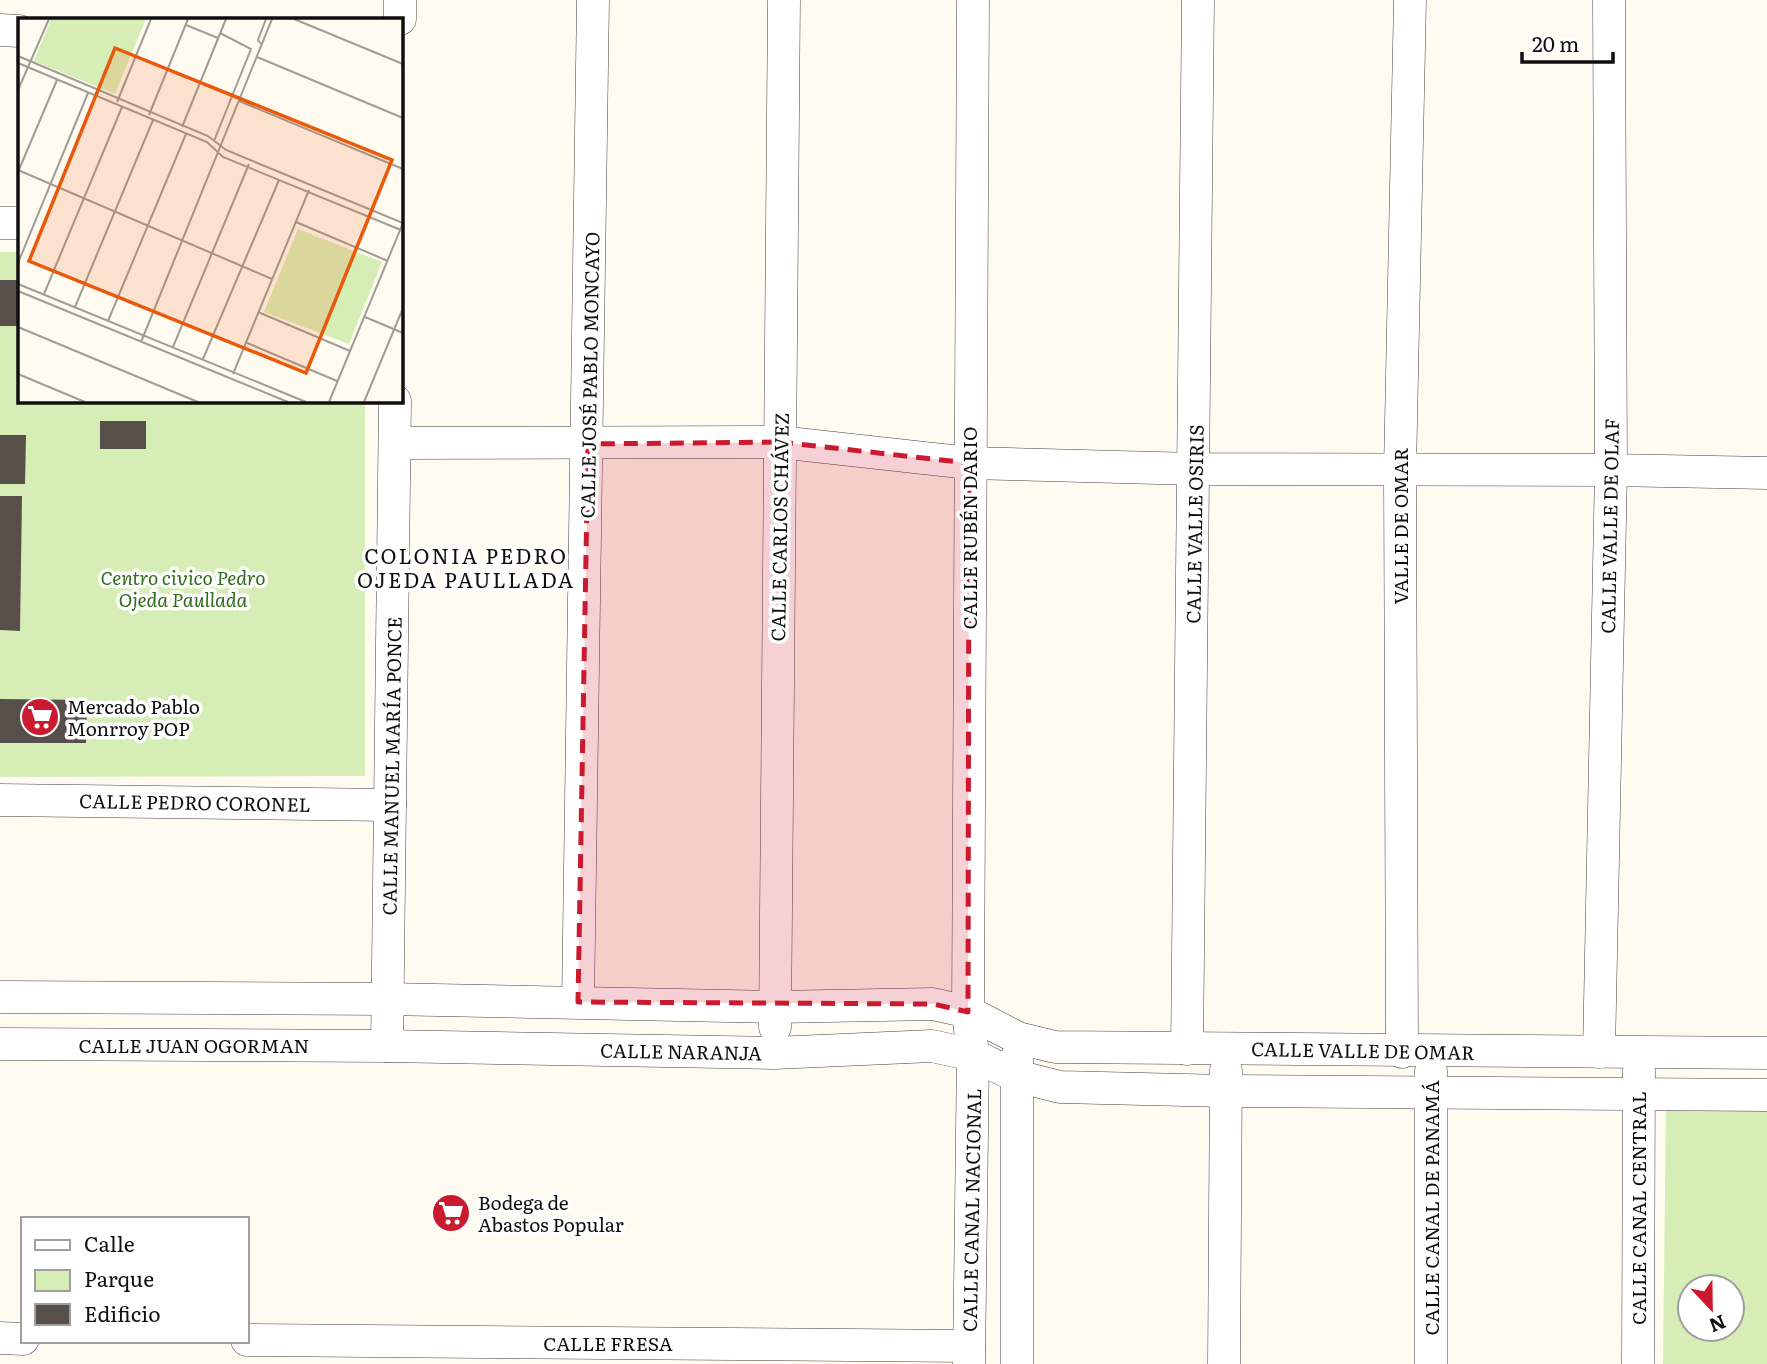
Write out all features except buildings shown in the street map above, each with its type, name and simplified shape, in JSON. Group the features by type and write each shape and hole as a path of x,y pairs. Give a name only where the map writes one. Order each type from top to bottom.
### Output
{"street":[{"path":"400,0 400,18"},
{"name":"CALLE JOSÉ PABLO MONCAYO","path":"578,1002 593,0"},
{"name":"CALLE CARLOS CHÁVEZ","path":"774,1053 784,0"},
{"name":"CALLE RUBÉN DARIO","path":"973,0 968,1012 973,1055"},
{"name":"CALLE VALLE OSIRIS","path":"1187,1049 1198,0"},
{"name":"VALLE DE OMAR","path":"1410,0 1400,469 1417,1051"},
{"name":"CALLE VALLE DE OLAF","path":"1599,1052 1611,470 1609,0"},
{"path":"0,30 18,31"},
{"path":"0,223 18,223"},
{"name":"CALLE MANUEL MARÍA PONCE","path":"387,1046 396,402"},
{"path":"395,443 779,442 969,463 1195,469 1767,473"},
{"name":"CALLE PEDRO CORONEL","path":"0,800 390,805"},
{"path":"0,997 387,999 775,1007 933,1004 968,1012"},
{"name":"CALLE VALLE DE OMAR","path":"968,1012 1017,1038 1055,1047 1767,1053"},
{"path":"1017,1038 1017,1364"},
{"name":"CALLE JUAN OGORMAN","path":"0,1044 387,1046"},
{"name":"CALLE NARANJA","path":"387,1046 774,1053 932,1046 973,1055"},
{"path":"1224,1364 1226,1049"},
{"name":"CALLE CANAL DE PANAMÁ","path":"1417,1051 1431,1093 1431,1364"},
{"name":"CALLE CANAL CENTRAL","path":"1638,1364 1639,1051"},
{"path":"973,1055 1016,1076 1060,1087 1226,1091 1767,1095"},
{"name":"CALLE CANAL NACIONAL","path":"969,1355 973,1055"},
{"path":"0,1338 21,1339"},
{"name":"CALLE FRESA","path":"248,1340 969,1355"}],"highlighted area":[{"path":"779,442 969,463 968,1012 933,1004 578,1002 588,444"}],"green space":[{"name":"Centro civico Pedro Ojeda Paullada","path":"0,252 18,252 18,402 365,402 365,776 0,777"},
{"path":"1666,1106 1767,1107 1767,1364 1663,1364"}],"place":[{"name":"Mercado Pablo Monrroy POP","path":"40,717"},
{"name":"Bodega de Abastos Popular","path":"451,1213"}],"district":[{"name":"COLONIA PEDRO OJEDA PAULLADA","path":"466,566"}]}
